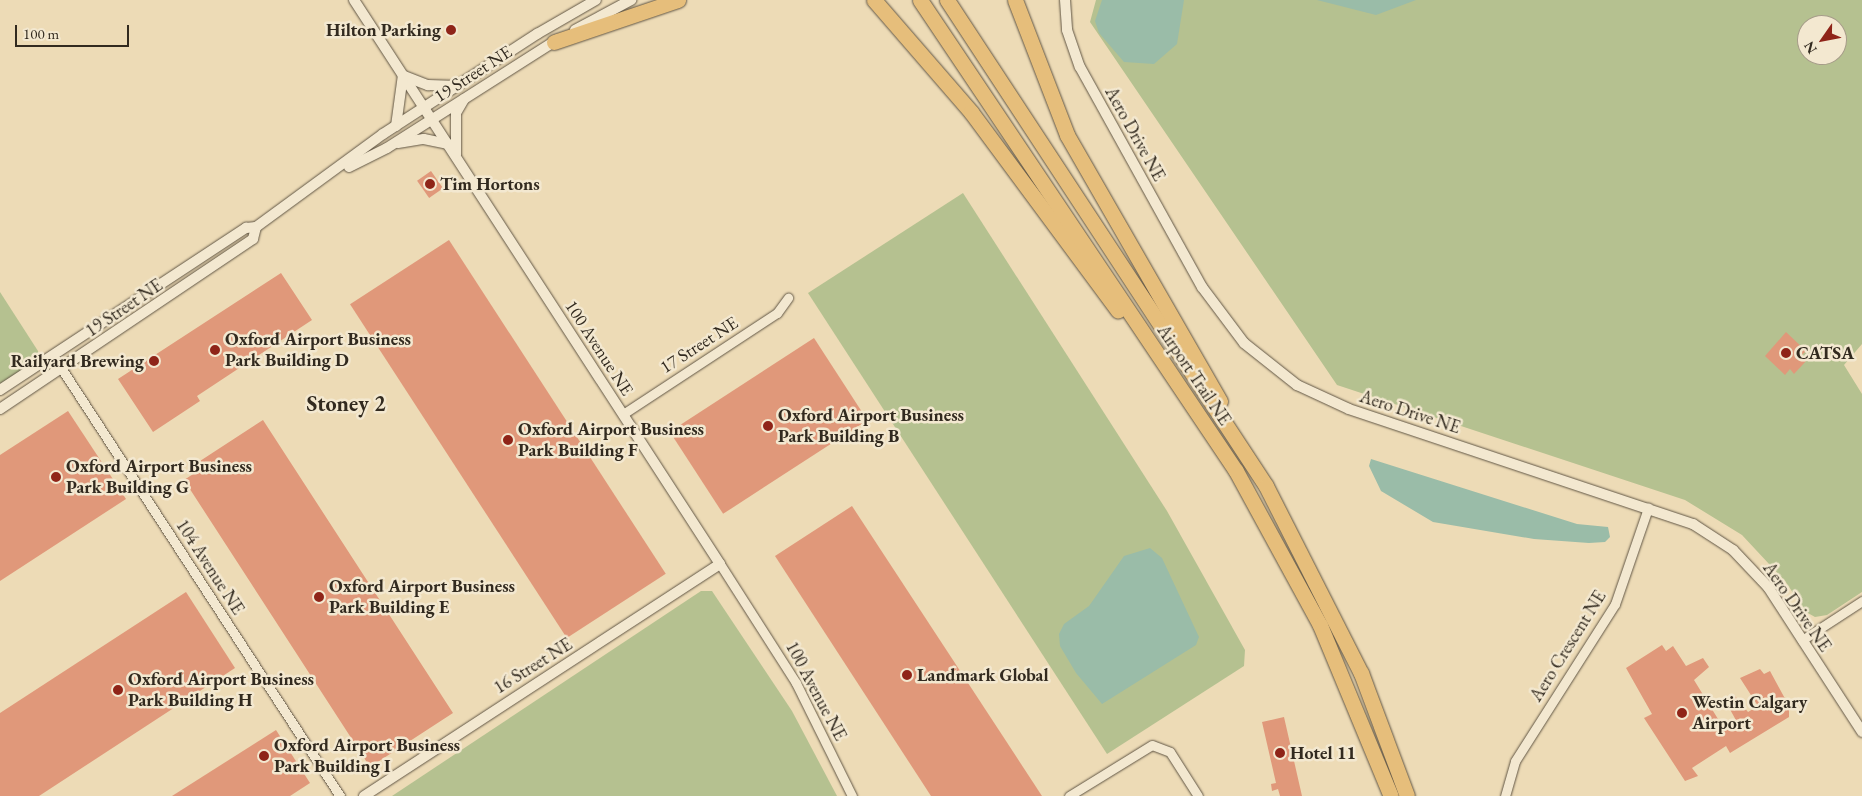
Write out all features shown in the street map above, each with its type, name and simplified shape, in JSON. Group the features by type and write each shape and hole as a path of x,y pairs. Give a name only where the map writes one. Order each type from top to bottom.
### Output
{"highway":[{"path":"554,42 678,0"},
{"path":"874,0 971,112 1236,471"},
{"path":"910,0 969,73"},
{"name":"Airport Trail NE","path":"920,0 1236,471 1320,625 1391,796"},
{"name":"Airport Trail NE","path":"947,0 1266,486 1361,673 1407,796"},
{"path":"1015,0 1067,135 1266,486"},
{"path":"1320,625 1381,796"},
{"path":"1361,673 1415,796"}],"street":[{"name":"100 Avenue NE","path":"354,0 791,676 852,796"},
{"name":"19 Street NE","path":"0,390 54,357 246,228 256,227 396,126 596,0"},
{"name":"19 Street NE","path":"332,174 395,143 554,42 631,0"},
{"name":"Aero Drive NE","path":"1065,0 1067,30 1080,67 1202,287 1244,343 1298,385 1349,409 1693,524 1733,550 1768,587 1862,732"},
{"path":"396,126 403,75 428,85 458,86"},
{"path":"456,156 456,113 464,98"},
{"path":"395,143 424,139 448,144"},
{"name":"19 Street NE","path":"0,409 253,239 256,227"},
{"name":"17 Street NE","path":"623,414 777,313 788,298"},
{"name":"104 Avenue NE","path":"54,357 340,796"},
{"name":"Aero Crescent NE","path":"1505,796 1515,761 1615,604 1648,508"},
{"name":"16 Street NE","path":"364,796 720,564"},
{"path":"1802,640 1862,600"},
{"path":"1069,796 1142,749 1158,745 1176,758 1198,796"}],"shaded area":[{"path":"1096,0 1862,0 1862,344 1844,365 1862,394 1862,592 1827,615 1815,617 1806,612 1785,581 1742,535 1685,500 1337,385 1090,22"},
{"path":"1102,0 1184,0 1177,44 1154,64 1124,62 1099,33 1095,21"},
{"path":"1317,0 1416,0 1376,15"},
{"path":"963,193 1167,511 1245,650 1244,666 1107,754 808,293"},
{"path":"0,292 38,351 39,360 0,385"},
{"path":"1371,459 1577,524 1608,527 1610,537 1605,542 1589,543 1534,539 1433,522 1381,491 1369,466"},
{"path":"1150,548 1162,558 1199,637 1196,645 1102,704 1076,673 1060,646 1059,634 1064,624 1089,606 1124,556"},
{"path":"701,591 712,591 792,711 837,796 392,796"}],"building":[{"name":"Tim Hortons","path":"431,171 443,188 429,198 417,181"},
{"name":"Oxford Airport Business Park Building F","path":"449,240 666,574 567,638 350,304"},
{"name":"Oxford Airport Business Park Building D","path":"281,273 312,320 197,396 200,401 153,432 118,379"},
{"name":"CATSA","path":"1786,332 1806,351 1802,355 1807,360 1794,374 1790,369 1785,375 1765,356"},
{"name":"Oxford Airport Business Park Building B","path":"814,338 867,420 723,514 670,432"},
{"name":"Oxford Airport Business Park Building G","path":"68,411 126,499 0,581 0,455"},
{"name":"Oxford Airport Business Park Building E","path":"263,420 453,713 370,767 184,480 204,467 200,461"},
{"name":"Landmark Global","path":"852,506 1042,796 931,796 775,556"},
{"name":"Oxford Airport Business Park Building H","path":"186,592 235,668 39,796 0,796 0,713"},
{"name":"Westin Calgary Airport","path":"1662,645 1666,651 1673,646 1686,666 1703,658 1709,667 1694,680 1718,719 1738,724 1726,702 1735,696 1748,712 1758,706 1740,678 1760,669 1764,674 1770,671 1789,706 1789,717 1730,753 1726,746 1692,768 1698,776 1685,781 1644,718 1652,714 1626,668"},
{"name":"Hotel 11","path":"1284,717 1302,796 1280,796 1278,789 1272,791 1271,784 1276,783 1262,722"},
{"name":"Oxford Airport Business Park Building I","path":"276,730 310,783 290,796 172,796"}],"place":[{"name":"Hilton Parking","path":"451,30"},
{"name":"Tim Hortons","path":"430,184"},
{"name":"Oxford Airport Business Park Building D","path":"215,350"},
{"name":"CATSA","path":"1786,353"},
{"name":"Railyard Brewing","path":"154,361"},
{"name":"Oxford Airport Business Park Building B","path":"768,426"},
{"name":"Oxford Airport Business Park Building F","path":"508,440"},
{"name":"Oxford Airport Business Park Building G","path":"56,477"},
{"name":"Oxford Airport Business Park Building E","path":"319,597"},
{"name":"Landmark Global","path":"907,675"},
{"name":"Oxford Airport Business Park Building H","path":"118,690"},
{"name":"Westin Calgary Airport","path":"1682,713"},
{"name":"Hotel 11","path":"1280,753"},
{"name":"Oxford Airport Business Park Building I","path":"264,756"}],"district":[{"name":"Stoney 2","path":"346,404"}]}
